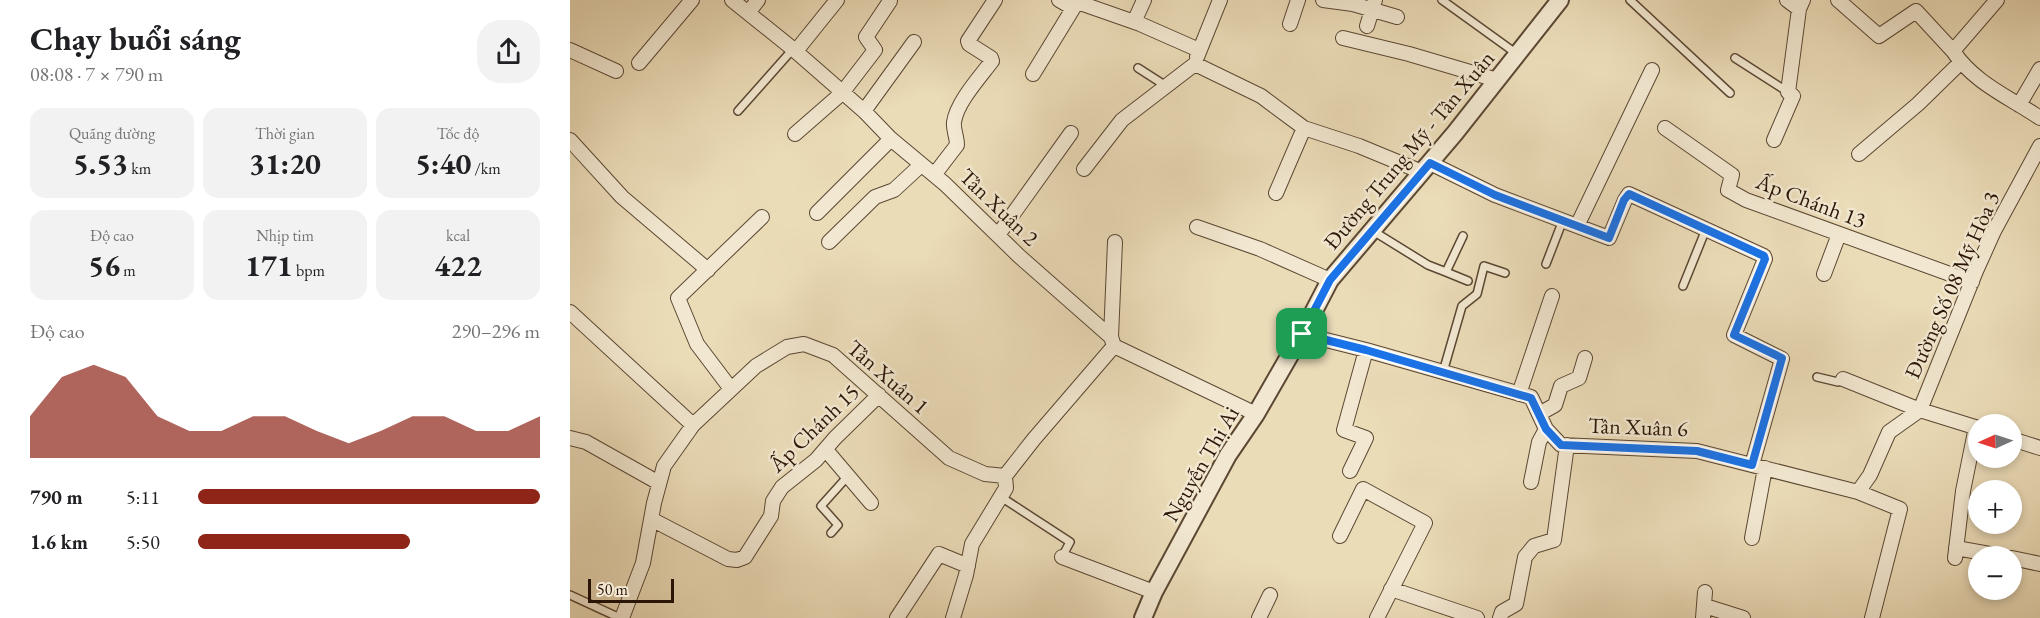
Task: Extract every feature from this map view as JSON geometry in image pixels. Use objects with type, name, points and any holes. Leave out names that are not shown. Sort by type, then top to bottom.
[{"type":"street","points":[[639,63],[692,0]]},
{"type":"street","name":"Tân Xuân 2","points":[[732,0],[795,50],[864,111],[891,139],[934,175],[1112,342],[1256,414]]},
{"type":"street","points":[[748,13],[758,0]]},
{"type":"street","points":[[795,50],[837,0]]},
{"type":"street","points":[[934,175],[957,145],[954,126],[957,114],[971,89],[992,61],[992,58],[969,44],[968,41],[996,0]]},
{"type":"street","points":[[1059,0],[1076,3],[1134,22],[1199,50]]},
{"type":"street","points":[[1134,22],[1144,0]]},
{"type":"street","points":[[1084,169],[1122,120],[1195,64],[1220,0]]},
{"type":"street","points":[[1290,24],[1298,0]]},
{"type":"street","points":[[1323,0],[1374,5],[1397,17]]},
{"type":"street","name":"Đường Trung Mỹ - Tân Xuân","points":[[1302,334],[1330,280],[1426,167],[1560,0]]},
{"type":"street","points":[[1774,140],[1793,96],[1788,92],[1801,5],[1787,0]]},
{"type":"street","points":[[1838,0],[1879,36],[1916,11],[1976,78],[2040,118]]},
{"type":"street","points":[[1859,154],[1918,104],[1957,57],[1962,39],[1997,0]]},
{"type":"street","points":[[795,134],[842,93],[875,50],[866,37],[890,1]]},
{"type":"street","points":[[1033,74],[1076,3]]},
{"type":"street","points":[[1367,26],[1374,5]]},
{"type":"street","points":[[1343,38],[1409,54],[1497,80]]},
{"type":"street","points":[[864,111],[914,42]]},
{"type":"street","points":[[570,50],[616,71]]},
{"type":"street","points":[[1195,64],[1261,96],[1304,128],[1426,167],[1609,238],[1624,200],[1629,194],[1765,258],[1734,335],[1782,358],[1759,467],[1752,538]]},
{"type":"street","points":[[2019,105],[2040,69]]},
{"type":"street","points":[[1577,226],[1652,70]]},
{"type":"street","points":[[1276,194],[1304,128]]},
{"type":"street","name":"Ấp Chánh 13","points":[[1665,128],[1732,175],[1728,190],[1746,200],[1972,282]]},
{"type":"street","points":[[998,235],[1071,133]]},
{"type":"street","points":[[817,213],[891,139]]},
{"type":"street","points":[[570,140],[622,198],[708,270]]},
{"type":"street","name":"Đường Số 08 Mỹ Hòa 3","points":[[1920,410],[1994,231],[2040,147]]},
{"type":"street","points":[[830,242],[875,197],[894,190],[921,165]]},
{"type":"street","points":[[731,389],[697,344],[678,298],[762,218]]},
{"type":"street","points":[[1197,228],[1260,249],[1330,280]]},
{"type":"street","points":[[1824,274],[1839,234]]},
{"type":"street","points":[[953,618],[972,544],[1006,488],[1005,476],[1112,342],[1115,242]]},
{"type":"street","points":[[1519,394],[1552,296]]},
{"type":"street","points":[[570,312],[693,425]]},
{"type":"street","name":"Tân Xuân 6","points":[[1302,334],[1366,350],[1531,398],[1546,429],[1561,445],[1697,451],[1858,492],[1900,509],[1872,618]]},
{"type":"street","name":"Nguyễn Thị Ai","points":[[1143,618],[1154,591],[1228,455],[1256,414],[1302,334]]},
{"type":"street","name":"Tân Xuân 1","points":[[621,618],[643,563],[664,466],[693,425],[756,366],[786,347],[804,344],[833,355],[949,458],[985,474],[1005,476]]},
{"type":"street","points":[[1350,471],[1366,438],[1344,430],[1366,350]]},
{"type":"street","points":[[1539,414],[1555,405],[1561,386],[1579,378],[1585,358]]},
{"type":"street","points":[[1843,379],[1920,410],[1968,424]]},
{"type":"street","name":"Ấp Chánh 15","points":[[651,519],[728,559],[737,560],[746,557],[771,516],[773,501],[782,487],[816,460],[879,395]]},
{"type":"street","points":[[1858,492],[1870,475],[1890,432],[1920,410]]},
{"type":"street","points":[[1531,482],[1539,442],[1546,429]]},
{"type":"street","points":[[570,438],[586,442],[659,483]]},
{"type":"street","points":[[2022,442],[2040,448]]},
{"type":"street","points":[[1500,618],[1502,612],[1516,604],[1525,557],[1534,546],[1554,540],[1567,446]]},
{"type":"street","points":[[826,450],[871,502]]},
{"type":"street","points":[[1968,468],[1955,553],[1968,554]]},
{"type":"street","points":[[1340,536],[1364,489],[1425,523],[1377,618]]},
{"type":"street","points":[[897,618],[939,554],[968,566]]},
{"type":"street","points":[[1062,557],[1154,591]]},
{"type":"street","points":[[2022,560],[2040,564]]},
{"type":"street","points":[[1391,589],[1477,618]]},
{"type":"street","points":[[1259,618],[1270,595]]},
{"type":"street","points":[[1704,605],[1743,618]]},
{"type":"lane","points":[[1442,0],[1517,54]]},
{"type":"lane","points":[[1630,0],[1730,93]]},
{"type":"lane","points":[[738,111],[795,50]]},
{"type":"lane","points":[[1735,58],[1788,92]]},
{"type":"lane","points":[[1138,68],[1166,86]]},
{"type":"lane","points":[[1546,264],[1563,220]]},
{"type":"lane","points":[[1683,286],[1706,229]]},
{"type":"lane","points":[[1372,231],[1428,265],[1467,281]]},
{"type":"lane","points":[[1446,272],[1463,236]]},
{"type":"lane","points":[[1443,372],[1461,306],[1477,294],[1484,266],[1505,273]]},
{"type":"lane","points":[[1817,377],[1834,382],[1843,379]]},
{"type":"lane","points":[[831,533],[837,525],[821,506],[848,476]]},
{"type":"lane","points":[[1000,497],[1070,542],[1062,557]]},
{"type":"lane","points":[[570,595],[621,618]]},
{"type":"route","points":[[1430,163],[1495,195],[1609,238],[1624,200],[1629,194],[1764,256],[1765,259],[1734,335],[1782,358],[1752,465],[1697,451],[1561,445],[1546,429],[1531,398],[1366,350],[1302,334],[1330,280],[1430,163]]}]
